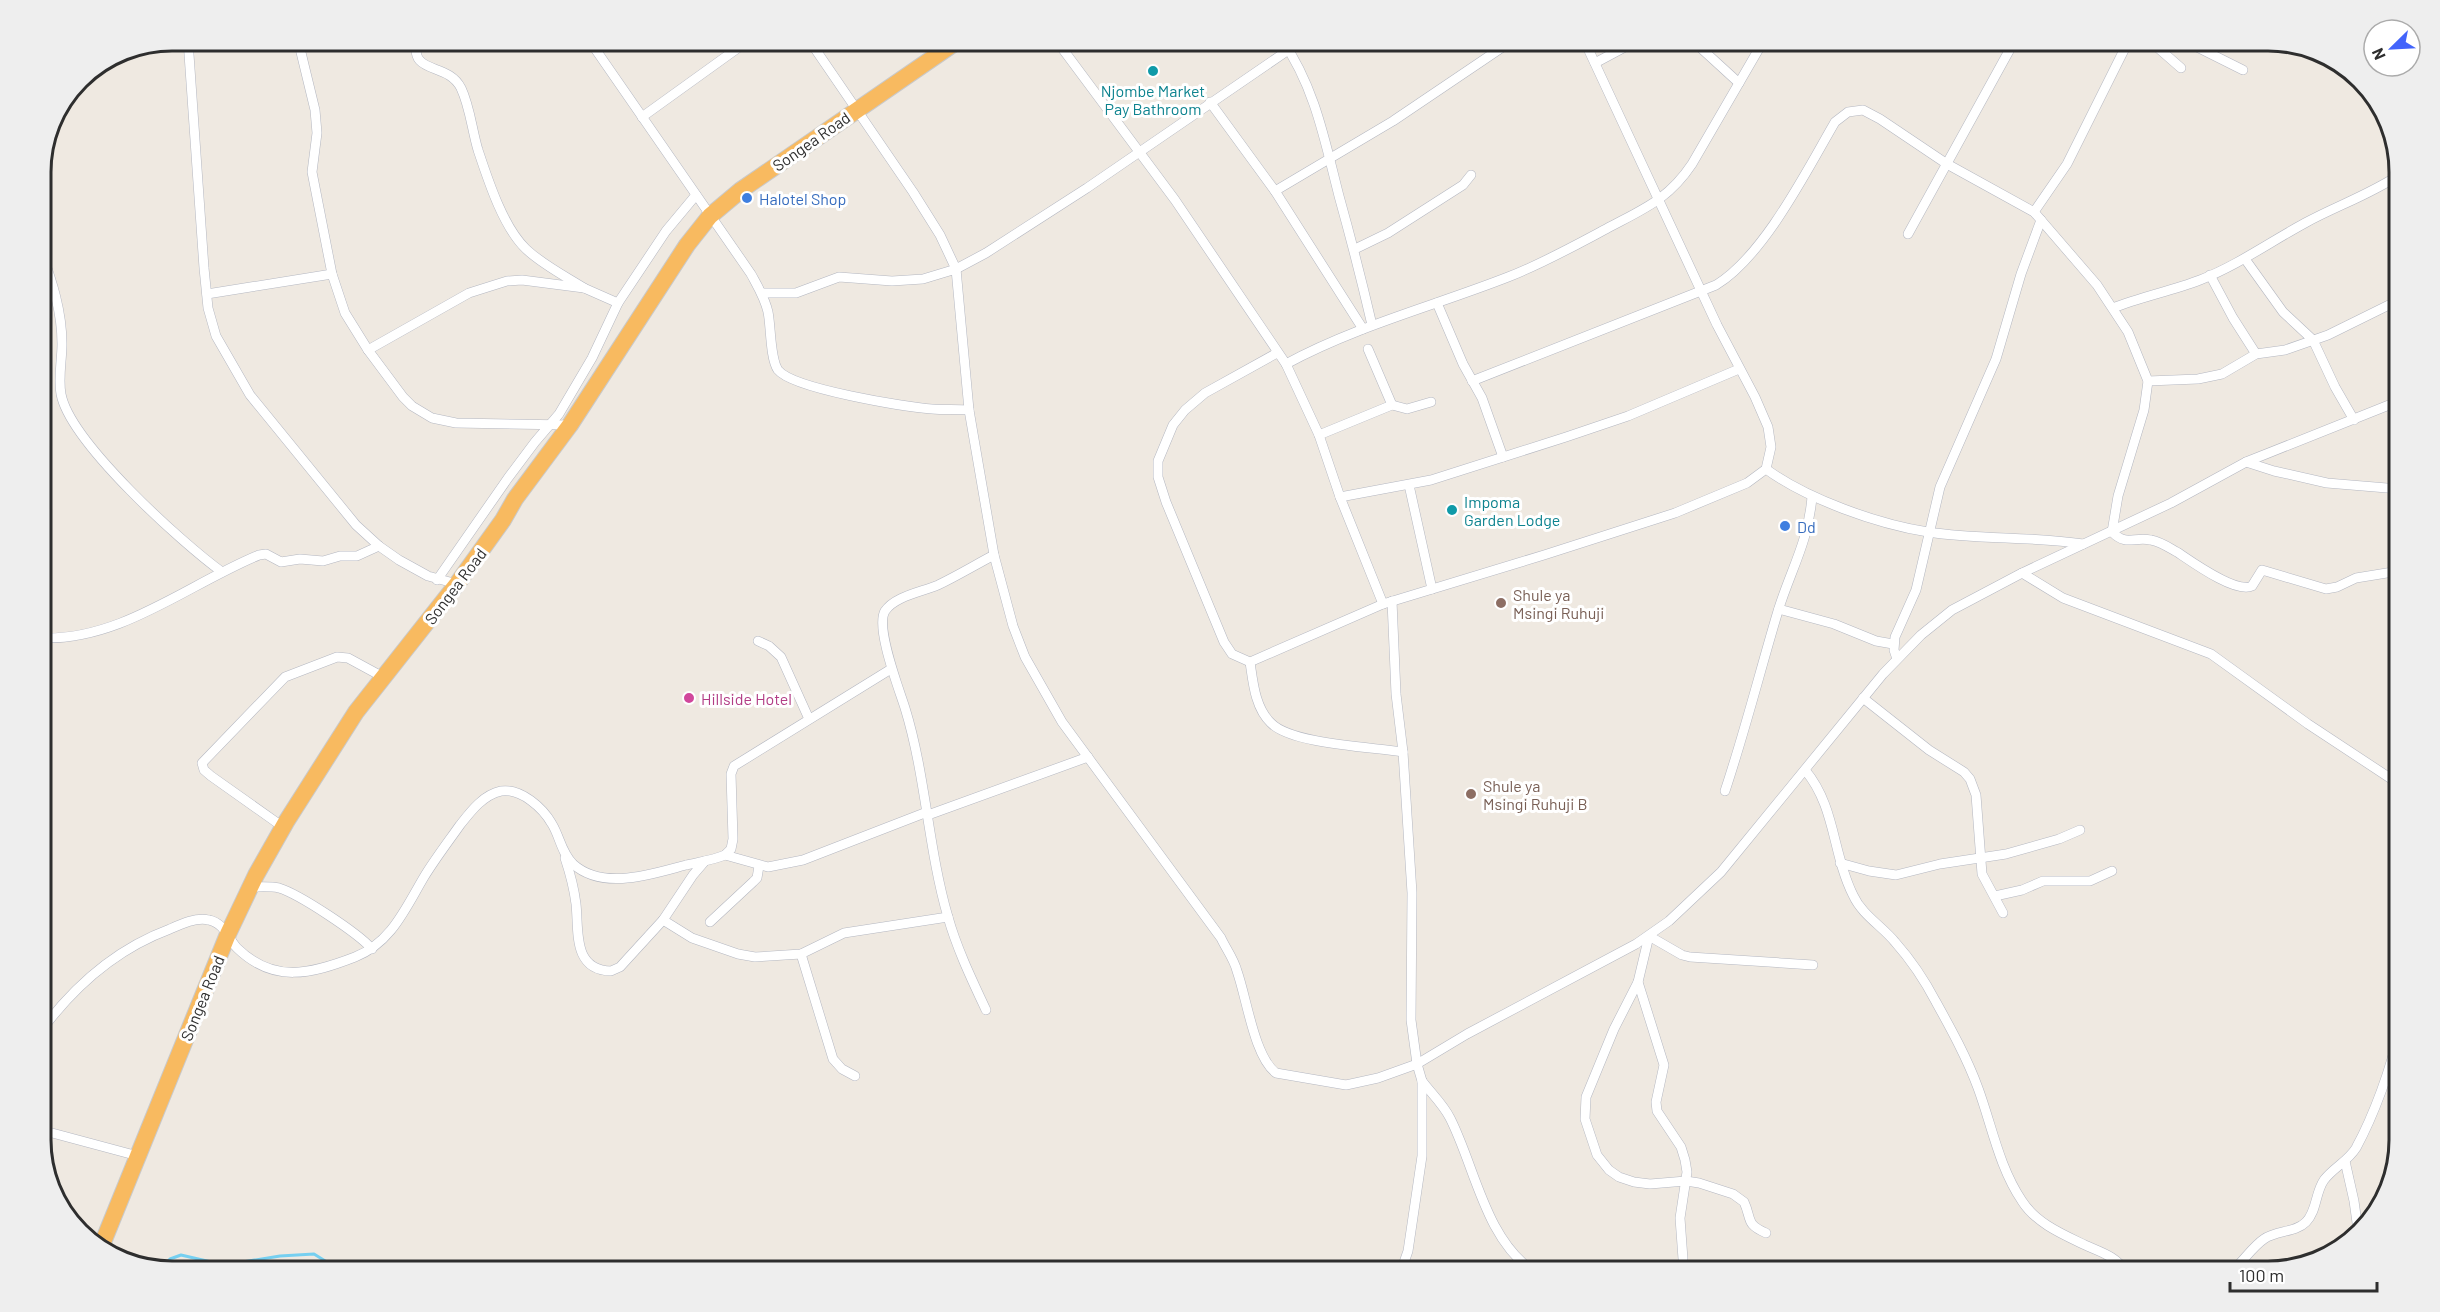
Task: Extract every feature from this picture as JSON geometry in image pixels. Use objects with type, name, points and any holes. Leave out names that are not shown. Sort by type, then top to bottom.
[{"type":"highway","name":"Songea Road","points":[[104,1240],[228,934],[283,827],[342,731],[457,584],[503,520],[515,499],[570,425],[687,245],[710,216],[741,190],[943,51]]},
{"type":"street","points":[[189,51],[207,294],[216,336],[250,395],[356,525],[399,560],[437,579],[457,584]]},
{"type":"street","points":[[301,51],[315,111],[317,133],[312,172],[332,274],[345,313],[368,350],[403,397],[412,406],[432,418],[456,423],[570,425]]},
{"type":"street","points":[[414,51],[417,60],[424,66],[437,68],[451,76],[462,91],[478,152],[500,208],[514,235],[527,250],[584,288],[618,303]]},
{"type":"street","points":[[597,51],[762,293],[778,370],[788,378],[888,403],[933,409],[969,410]]},
{"type":"street","points":[[642,117],[734,51]]},
{"type":"street","points":[[816,51],[930,218],[956,269],[969,410],[994,555],[1013,626],[1025,657],[1062,722],[1221,938],[1236,967],[1260,1052],[1267,1066],[1276,1073],[1346,1085],[1378,1078],[1417,1064],[1467,1034],[1614,957],[1669,921],[1720,872],[1897,659],[1929,628],[1952,610],[2022,573],[2112,532],[2246,462],[2389,405]]},
{"type":"street","points":[[1064,51],[1140,152],[1286,364],[1319,435],[1340,497],[1387,602],[1403,752],[1412,893],[1411,1020],[1417,1064],[1422,1081],[1422,1156],[1405,1261]]},
{"type":"street","points":[[762,293],[796,293],[839,277],[892,281],[923,279],[956,269],[1020,231],[1140,152],[1285,51]]},
{"type":"street","points":[[1289,51],[1313,100],[1355,249],[1372,325]]},
{"type":"street","points":[[1275,191],[1393,121],[1497,51]]},
{"type":"street","points":[[1277,353],[1205,393],[1185,410],[1173,425],[1158,461],[1158,477],[1166,502],[1224,642],[1238,658],[1250,662],[1387,602],[1675,513],[1747,483],[1766,469],[1771,447],[1768,427],[1589,51]]},
{"type":"street","points":[[1595,63],[1617,51]]},
{"type":"street","points":[[1704,51],[1739,82]]},
{"type":"street","points":[[1286,364],[1323,345],[1372,325],[1538,265],[1659,200],[1680,183],[1757,51]]},
{"type":"street","points":[[1908,234],[2010,51]]},
{"type":"street","points":[[2034,212],[2067,164],[2124,51]]},
{"type":"street","points":[[2162,51],[2181,68]]},
{"type":"street","points":[[2205,51],[2243,70]]},
{"type":"street","points":[[1210,102],[1275,191],[1363,329]]},
{"type":"street","points":[[1472,381],[1730,277],[1774,223],[1835,122],[1848,112],[1863,110],[1947,164],[2034,212],[2097,285],[2128,332],[2148,381],[2144,410],[2118,496],[2112,532]]},
{"type":"street","points":[[1355,249],[1410,219],[1463,185],[1471,176]]},
{"type":"street","points":[[2113,308],[2210,275],[2245,258],[2304,223],[2369,193],[2389,181]]},
{"type":"street","points":[[437,579],[508,478],[551,425],[581,377],[618,303],[666,231],[696,195]]},
{"type":"street","points":[[1897,659],[1893,644],[1916,590],[1935,502],[1946,469],[1996,359],[2021,274],[2041,220]]},
{"type":"street","points":[[2245,258],[2283,312],[2313,340],[2335,387],[2354,420]]},
{"type":"street","points":[[207,294],[332,274]]},
{"type":"street","points":[[2210,275],[2232,318],[2256,354]]},
{"type":"street","points":[[51,280],[62,324],[61,395],[77,427],[146,506],[222,572]]},
{"type":"street","points":[[368,350],[450,303],[486,286],[522,280],[584,288]]},
{"type":"street","points":[[1437,303],[1482,398],[1503,457]]},
{"type":"street","points":[[2148,381],[2214,376],[2230,370],[2256,354],[2285,350],[2313,340],[2353,324],[2389,305]]},
{"type":"street","points":[[1368,349],[1392,405]]},
{"type":"street","points":[[1340,497],[1409,485],[1503,457],[1628,416],[1739,369]]},
{"type":"street","points":[[1319,435],[1392,405],[1407,409],[1431,402]]},
{"type":"street","points":[[2246,462],[2327,483],[2389,488]]},
{"type":"street","points":[[1766,469],[1812,497],[1903,527],[1929,532],[2050,539],[2083,544]]},
{"type":"street","points":[[1409,485],[1432,589]]},
{"type":"street","points":[[1725,791],[1743,737],[1779,609],[1806,537],[1812,497]]},
{"type":"street","points":[[2112,532],[2126,541],[2144,539],[2162,544],[2217,577],[2244,589],[2252,586],[2262,570],[2326,589],[2337,587],[2356,578],[2389,573]]},
{"type":"street","points":[[51,638],[87,633],[114,626],[222,572],[264,554],[281,562],[300,559],[323,561],[340,556],[357,556],[379,546]]},
{"type":"street","points":[[986,1010],[967,969],[948,917],[916,747],[891,669],[882,622],[884,612],[904,598],[939,585],[994,555]]},
{"type":"street","points":[[2022,573],[2063,598],[2211,654],[2308,724],[2389,777]]},
{"type":"street","points":[[1779,609],[1834,624],[1876,641],[1893,644]]},
{"type":"street","points":[[758,641],[769,646],[781,657],[809,719]]},
{"type":"street","points":[[283,827],[211,776],[201,766],[205,758],[285,677],[338,657],[348,658],[383,677]]},
{"type":"street","points":[[1250,662],[1255,694],[1260,707],[1269,722],[1281,731],[1346,745],[1403,752]]},
{"type":"street","points":[[563,852],[574,865],[592,875],[613,878],[643,876],[725,855],[731,849],[733,839],[731,774],[734,766],[891,669]]},
{"type":"street","points":[[1863,698],[1929,750],[1964,772],[1970,779],[1976,795],[1983,874],[2003,913]]},
{"type":"street","points":[[725,855],[768,867],[803,860],[1088,757]]},
{"type":"street","points":[[1805,770],[1823,796],[1829,812],[1840,863],[1854,898],[1864,913],[1895,942],[1936,1000],[1971,1071],[2004,1168],[2023,1202],[2031,1213],[2049,1226],[2117,1261]]},
{"type":"street","points":[[51,1018],[61,1004],[100,967],[123,951],[151,936],[180,925],[203,920],[210,920],[221,926],[237,947],[261,966],[283,973],[297,974],[354,957],[372,949],[384,940],[398,922],[432,865],[466,818],[485,798],[498,792],[511,792],[536,804],[552,824],[572,879],[576,905],[577,939],[582,953],[594,966],[611,971],[620,967],[663,920],[693,875],[706,860]]},
{"type":"street","points":[[1840,863],[1896,875],[1940,864],[1982,859],[2033,847],[2080,830]]},
{"type":"street","points":[[710,922],[757,878],[759,866]]},
{"type":"street","points":[[1995,896],[2022,890],[2043,881],[2090,881],[2112,871]]},
{"type":"street","points":[[251,887],[275,887],[291,893],[356,934],[372,949]]},
{"type":"street","points":[[663,920],[692,938],[738,954],[755,957],[801,954],[844,933],[948,917]]},
{"type":"street","points":[[1649,936],[1682,955],[1690,957],[1813,965]]},
{"type":"street","points":[[1649,936],[1638,982],[1614,1029],[1586,1097],[1585,1119],[1597,1155],[1609,1170],[1619,1177],[1634,1182],[1650,1184],[1686,1181],[1713,1186],[1740,1198],[1746,1207],[1751,1225],[1766,1233]]},
{"type":"street","points":[[801,954],[833,1059],[842,1069],[855,1076]]},
{"type":"street","points":[[1638,982],[1664,1065],[1656,1102],[1657,1111],[1681,1147],[1687,1172],[1680,1218],[1683,1259]]},
{"type":"street","points":[[2242,1261],[2263,1239],[2274,1233],[2294,1230],[2306,1222],[2312,1214],[2325,1179],[2356,1148],[2382,1088],[2389,1065]]},
{"type":"street","points":[[1422,1081],[1450,1118],[1488,1209],[1508,1248],[1519,1261]]},
{"type":"street","points":[[51,1133],[138,1156]]},
{"type":"street","points":[[2345,1161],[2357,1222]]},
{"type":"waterway","points":[[249,1261],[314,1254],[325,1261]]},
{"type":"waterway","points":[[168,1261],[181,1255],[207,1261]]},
{"type":"place","name":"Njombe Market Pay Bathroom","points":[[1153,71]]},
{"type":"place","name":"Halotel Shop","points":[[747,198]]},
{"type":"place","name":"Impoma Garden Lodge","points":[[1452,510]]},
{"type":"place","name":"Dd","points":[[1785,526]]},
{"type":"place","name":"Shule ya Msingi Ruhuji","points":[[1501,603]]},
{"type":"place","name":"Hillside Hotel","points":[[689,698]]},
{"type":"place","name":"Shule ya Msingi Ruhuji B","points":[[1471,794]]}]
